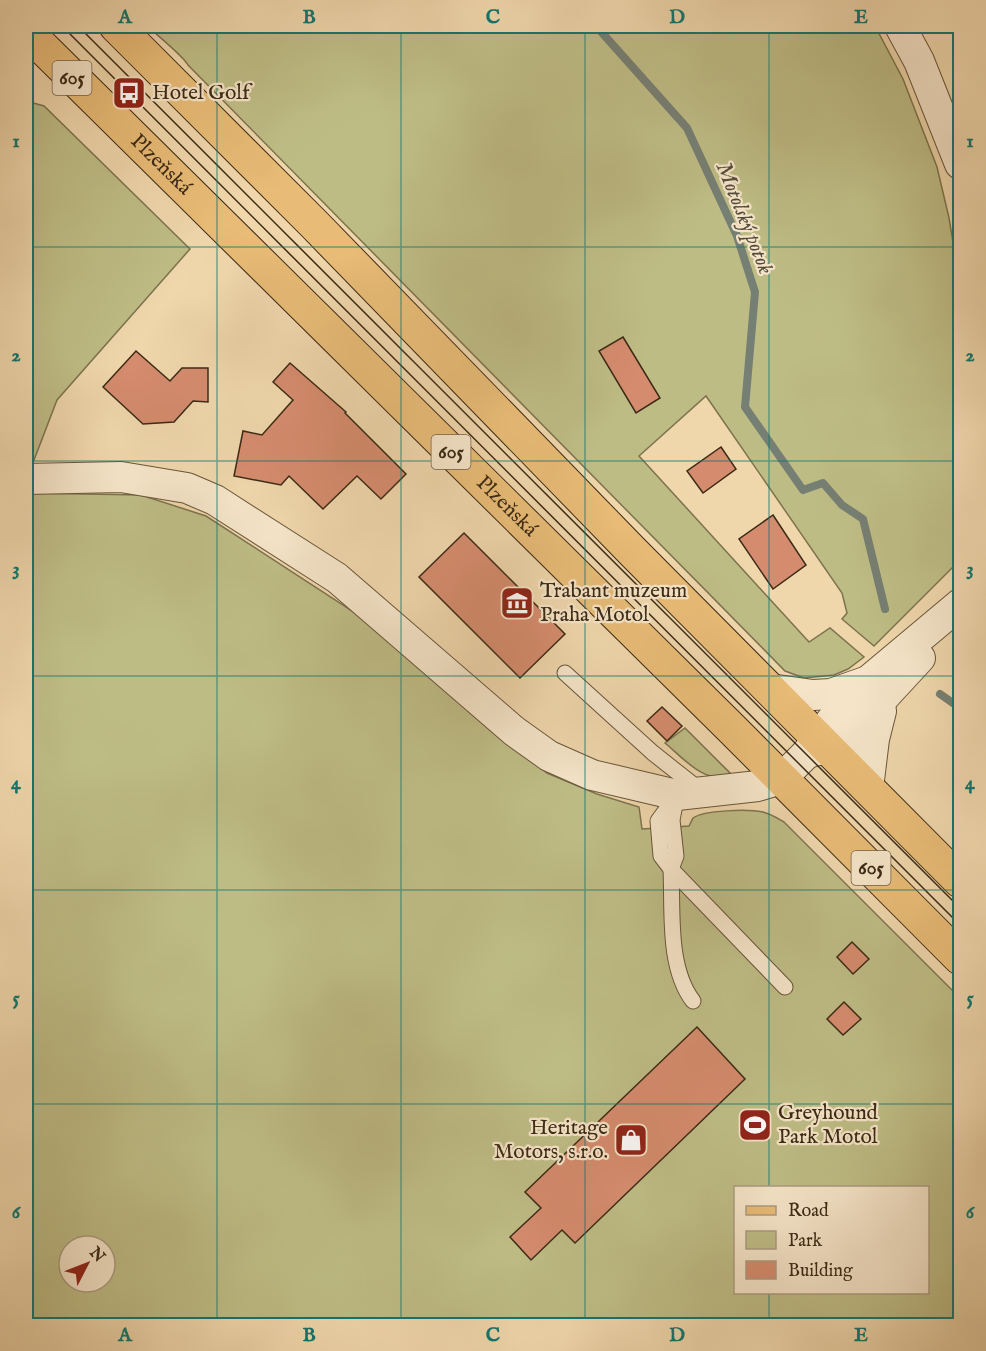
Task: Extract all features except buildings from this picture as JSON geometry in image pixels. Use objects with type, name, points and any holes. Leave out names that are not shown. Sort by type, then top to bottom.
[{"type":"main road","name":"605","points":[[116,26],[314,224],[633,552],[770,689],[817,747],[868,788],[960,881]]},
{"type":"main road","name":"Plzeňská","points":[[26,32],[960,958]]},
{"type":"street","points":[[900,26],[919,62],[960,164]]},
{"type":"street","points":[[26,479],[121,477],[188,488],[215,500],[337,578],[514,731],[549,756],[592,775],[626,784],[690,794],[758,786],[781,779],[817,747],[853,741],[876,689],[960,604]]},
{"type":"street","points":[[770,689],[813,695],[876,689],[960,614]]},
{"type":"street","points":[[868,788],[874,739],[876,689]]},
{"type":"lane","points":[[565,673],[689,783],[690,794],[672,820],[676,856],[670,869],[675,956],[682,983],[693,1001]]},
{"type":"lane","points":[[670,869],[785,987]]},
{"type":"green space","points":[[147,26],[875,26],[903,79],[937,167],[949,218],[960,285],[960,560],[874,646],[842,619],[847,613],[842,593],[706,396],[639,456],[809,642],[830,628],[864,657],[848,669],[834,675],[804,678],[785,671],[181,56]]},
{"type":"green space","points":[[26,101],[44,106],[190,249],[57,400],[26,481]]},
{"type":"green space","points":[[26,493],[141,495],[206,516],[360,616],[547,773],[597,794],[639,807],[642,829],[689,826],[693,818],[699,815],[737,810],[766,813],[784,822],[960,998],[960,1325],[26,1326]]},
{"type":"green space","points":[[685,728],[730,773],[722,777],[704,774],[687,763],[665,743]]},
{"type":"waterway","name":"Motolský potok","points":[[596,26],[687,128],[737,236],[755,292],[745,407],[803,490],[823,483],[842,505],[863,519],[885,609]]},
{"type":"waterway","name":"Motolský potok","points":[[940,694],[960,708]]},
{"type":"tram line","points":[[62,26],[960,925]]},
{"type":"tram line","points":[[78,26],[960,908]]},
{"type":"place","name":"Hotel Golf","points":[[129,93]]},
{"type":"place","name":"Trabant muzeum Praha Motol","points":[[517,603]]},
{"type":"place","name":"Greyhound Park Motol","points":[[755,1125]]},
{"type":"place","name":"Heritage Motors, s.r.o.","points":[[631,1140]]}]
